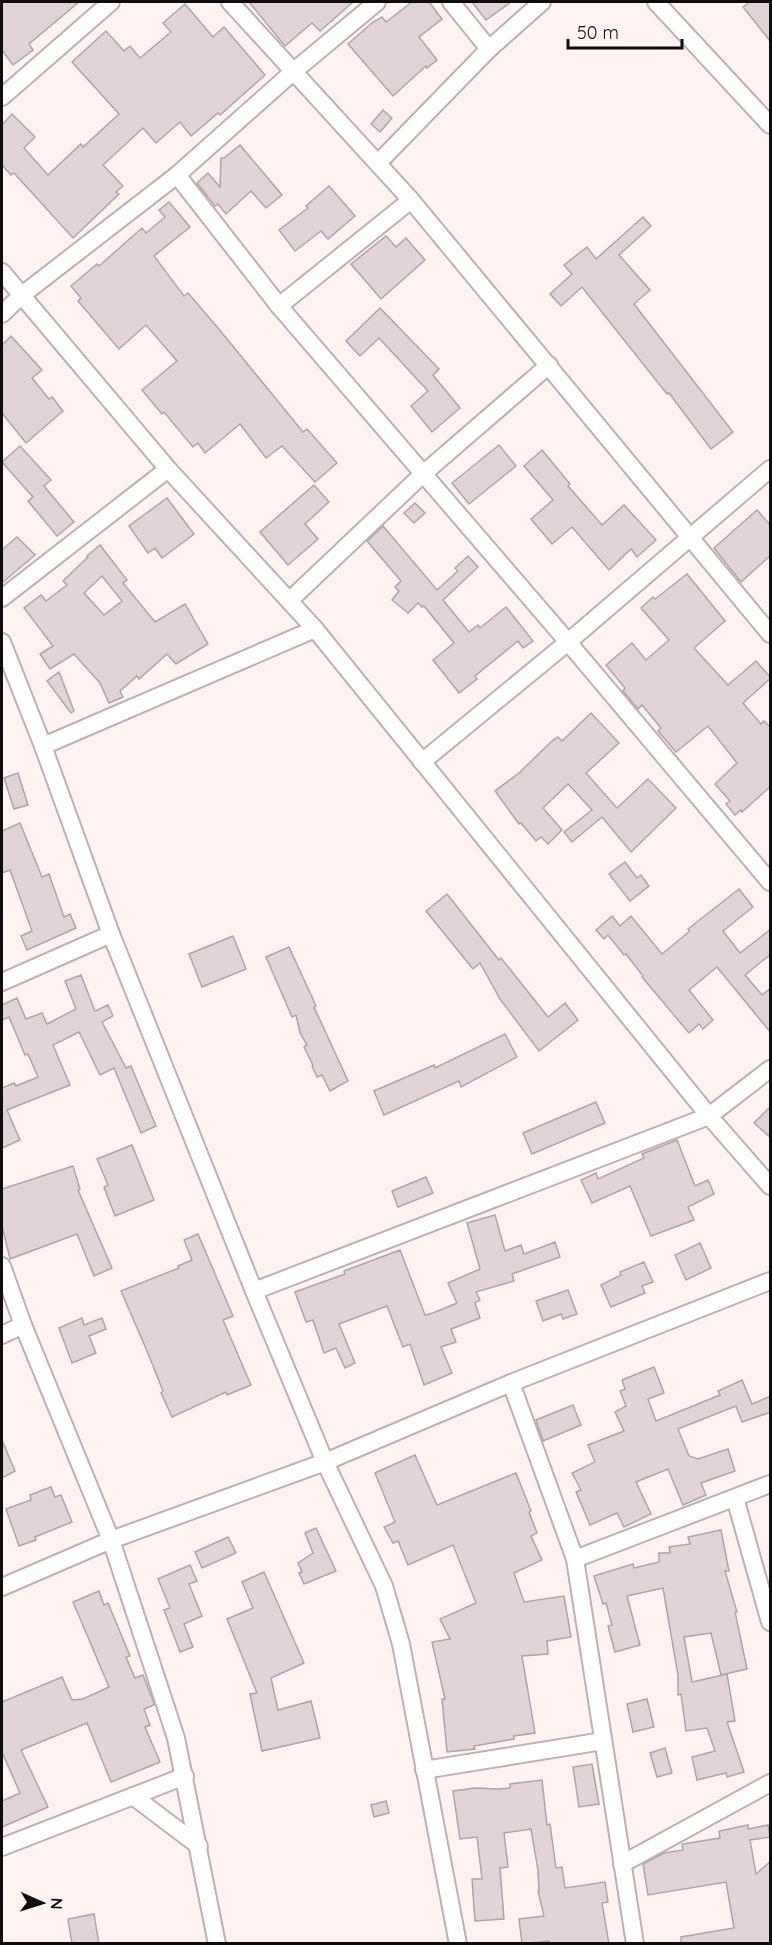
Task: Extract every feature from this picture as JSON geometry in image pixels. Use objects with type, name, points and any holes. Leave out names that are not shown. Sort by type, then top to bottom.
[{"type":"street","points":[[2,97],[111,2]]},
{"type":"street","points":[[230,2],[411,200],[771,634]]},
{"type":"street","points":[[2,314],[22,295],[177,175],[294,71],[377,2]]},
{"type":"street","points":[[451,2],[489,49]]},
{"type":"street","points":[[378,163],[489,49],[542,2]]},
{"type":"street","points":[[656,2],[771,125]]},
{"type":"street","points":[[177,175],[279,306],[771,882]]},
{"type":"street","points":[[279,306],[411,200]]},
{"type":"street","points":[[2,272],[168,469],[315,629],[709,1116],[771,1186]]},
{"type":"street","points":[[290,600],[423,474],[549,365]]},
{"type":"street","points":[[2,598],[168,469]]},
{"type":"street","points":[[422,762],[568,642],[771,469]]},
{"type":"street","points":[[43,746],[315,629]]},
{"type":"street","points":[[2,642],[43,746],[111,934],[254,1291],[325,1462],[384,1586],[401,1644],[458,1944]]},
{"type":"street","points":[[2,982],[111,934]]},
{"type":"street","points":[[254,1291],[709,1116],[771,1068]]},
{"type":"street","points":[[2,1266],[23,1325],[111,1540],[176,1738],[217,1944]]},
{"type":"street","points":[[2,1587],[111,1540],[325,1462],[511,1383],[771,1281]]},
{"type":"street","points":[[2,1335],[23,1325]]},
{"type":"street","points":[[511,1383],[575,1559],[635,1944]]},
{"type":"street","points":[[575,1559],[771,1484]]},
{"type":"street","points":[[735,1498],[771,1622]]},
{"type":"street","points":[[424,1770],[603,1741]]},
{"type":"street","points":[[2,1846],[185,1776]]},
{"type":"street","points":[[622,1864],[771,1783]]},
{"type":"street","points":[[133,1796],[199,1846]]},
{"type":"building","points":[[2,2],[79,2],[29,44],[33,50],[13,65],[2,50]]},
{"type":"building","points":[[249,2],[353,2],[320,31],[312,23],[285,46]]},
{"type":"building","points":[[412,2],[429,2],[442,19],[419,37],[437,60],[427,68],[426,66],[393,96],[348,44],[373,22],[382,17],[386,22]]},
{"type":"building","points":[[472,2],[511,2],[486,20]]},
{"type":"building","points":[[750,2],[771,2],[771,42],[743,7]]},
{"type":"building","points":[[185,4],[213,37],[224,27],[265,75],[220,115],[218,113],[191,136],[180,122],[156,143],[143,128],[103,165],[123,186],[116,192],[119,194],[73,238],[14,173],[11,175],[2,165],[2,125],[12,114],[35,137],[24,148],[48,175],[81,144],[83,147],[119,114],[72,62],[106,31],[124,51],[130,46],[140,58],[171,32],[163,23]]},
{"type":"building","points":[[383,110],[392,118],[380,132],[371,124]]},
{"type":"building","points":[[240,145],[282,195],[266,208],[251,191],[226,214],[218,204],[215,206],[197,183],[208,173],[220,187],[221,158]]},
{"type":"building","points":[[329,186],[355,216],[328,239],[321,231],[295,251],[279,230],[308,208],[306,206]]},
{"type":"building","points":[[169,202],[190,227],[154,256],[184,296],[188,293],[303,432],[307,429],[337,463],[315,482],[282,446],[266,458],[240,424],[205,453],[198,443],[193,447],[142,390],[177,361],[146,325],[119,349],[78,301],[81,298],[71,286],[97,264],[99,266],[142,228],[146,233],[165,217],[159,210]]},
{"type":"building","points":[[643,217],[651,226],[619,255],[650,290],[634,304],[733,432],[711,449],[669,393],[667,394],[582,287],[561,306],[550,294],[572,274],[564,265],[587,247],[596,259]]},
{"type":"building","points":[[386,236],[396,247],[406,238],[425,260],[381,299],[351,264]]},
{"type":"building","points":[[380,308],[439,369],[433,375],[460,408],[432,432],[411,406],[428,391],[379,338],[360,356],[346,341]]},
{"type":"building","points":[[11,336],[42,370],[32,378],[49,399],[52,397],[63,411],[26,443],[2,413],[2,345]]},
{"type":"building","points":[[499,445],[516,466],[469,504],[452,483]]},
{"type":"building","points":[[20,446],[51,480],[44,486],[74,522],[57,536],[28,501],[33,497],[2,462]]},
{"type":"building","points":[[542,450],[570,484],[568,486],[602,525],[624,505],[656,540],[637,557],[631,549],[609,570],[572,527],[552,544],[531,519],[553,500],[524,466]]},
{"type":"building","points":[[314,485],[329,502],[305,524],[318,539],[288,565],[260,532]]},
{"type":"building","points":[[167,498],[194,534],[162,558],[155,548],[148,553],[129,526]]},
{"type":"building","points":[[415,503],[425,513],[414,523],[404,513]]},
{"type":"building","points":[[757,510],[771,526],[771,555],[741,582],[714,548]]},
{"type":"building","points":[[383,526],[437,590],[458,571],[455,568],[468,556],[478,567],[443,600],[469,632],[478,625],[480,628],[506,607],[533,641],[523,648],[518,641],[475,676],[477,679],[459,693],[433,660],[454,643],[424,606],[418,603],[408,613],[392,600],[399,591],[395,587],[401,581],[367,541]]},
{"type":"building","points":[[17,537],[35,555],[2,583],[2,550]]},
{"type":"building","points":[[100,545],[127,580],[123,583],[155,622],[185,604],[208,644],[176,664],[167,654],[139,679],[137,676],[120,691],[123,697],[109,703],[100,683],[74,654],[50,669],[40,654],[53,646],[24,608],[41,595],[46,601],[67,585],[63,581]],"holes":[[[102,576],[122,601],[104,615],[84,593]]]},
{"type":"building","points":[[687,574],[725,621],[694,648],[728,685],[756,661],[771,678],[743,703],[761,724],[764,721],[771,728],[771,786],[742,812],[741,810],[735,815],[726,804],[730,801],[715,784],[737,763],[708,726],[676,752],[658,731],[661,728],[642,705],[638,709],[623,691],[625,688],[606,665],[632,643],[646,660],[669,640],[641,608]]},
{"type":"building","points":[[59,672],[74,711],[71,713],[47,681]]},
{"type":"building","points":[[591,713],[619,743],[586,773],[617,808],[648,779],[676,808],[631,852],[602,817],[572,842],[564,832],[592,810],[568,784],[543,808],[562,830],[548,844],[541,837],[536,841],[521,823],[519,824],[495,791],[519,773],[553,740],[558,737],[562,741]]},
{"type":"building","points":[[18,773],[28,805],[14,809],[4,778]]},
{"type":"building","points":[[20,823],[42,877],[49,874],[64,917],[70,914],[76,928],[27,950],[21,936],[32,931],[10,870],[2,873],[2,831]]},
{"type":"building","points":[[625,862],[637,878],[641,875],[649,886],[630,901],[609,874]]},
{"type":"building","points":[[739,889],[753,907],[723,931],[740,953],[771,929],[771,954],[745,975],[762,995],[771,988],[771,1033],[717,967],[689,990],[713,1020],[703,1029],[699,1024],[689,1033],[642,977],[626,954],[624,955],[608,935],[604,939],[596,930],[612,916],[620,926],[631,916],[662,954],[690,931],[688,929]]},
{"type":"building","points":[[447,894],[548,1017],[565,1003],[578,1020],[539,1051],[500,999],[480,963],[473,969],[426,911]]},
{"type":"building","points":[[233,936],[246,969],[202,987],[189,954]]},
{"type":"building","points":[[289,947],[348,1081],[330,1091],[322,1075],[317,1077],[304,1047],[307,1045],[300,1033],[296,1015],[292,1017],[266,957]]},
{"type":"building","points":[[81,975],[95,1011],[108,1005],[113,1016],[102,1022],[126,1068],[131,1066],[156,1126],[141,1133],[114,1068],[100,1075],[79,1032],[53,1045],[70,1085],[7,1110],[20,1140],[2,1148],[2,1088],[14,1083],[16,1086],[38,1077],[28,1054],[25,1055],[9,1017],[2,1020],[2,1005],[17,998],[26,1019],[42,1013],[47,1024],[76,1009],[65,981]]},
{"type":"building","points":[[505,1034],[517,1057],[461,1087],[459,1081],[384,1115],[374,1091],[434,1065],[435,1068]]},
{"type":"building","points":[[596,1102],[605,1123],[532,1154],[523,1133]]},
{"type":"building","points":[[771,1106],[771,1138],[754,1123]]},
{"type":"building","points":[[677,1140],[695,1186],[708,1180],[714,1194],[688,1207],[694,1220],[651,1236],[630,1186],[592,1203],[581,1180],[596,1173],[598,1179],[644,1158],[642,1154]]},
{"type":"building","points":[[132,1145],[154,1200],[115,1216],[104,1187],[108,1185],[97,1159]]},
{"type":"building","points":[[73,1166],[80,1189],[78,1190],[112,1268],[94,1276],[77,1234],[10,1259],[2,1226],[2,1189]]},
{"type":"building","points":[[426,1177],[433,1193],[398,1207],[392,1191]]},
{"type":"building","points":[[495,1215],[505,1251],[521,1245],[524,1254],[555,1242],[560,1257],[512,1274],[514,1281],[476,1292],[480,1300],[475,1303],[480,1318],[451,1329],[456,1342],[441,1347],[452,1373],[424,1385],[410,1344],[403,1347],[387,1306],[339,1324],[355,1363],[345,1368],[336,1348],[324,1353],[313,1320],[306,1322],[295,1292],[345,1274],[344,1271],[400,1250],[425,1315],[433,1313],[457,1303],[448,1283],[480,1269],[467,1223]]},
{"type":"building","points":[[198,1234],[233,1316],[223,1320],[251,1385],[227,1395],[226,1392],[172,1417],[121,1291],[179,1268],[178,1266],[192,1260],[184,1240]]},
{"type":"building","points":[[700,1243],[711,1268],[686,1280],[675,1255]]},
{"type":"building","points":[[644,1262],[653,1282],[642,1286],[645,1293],[611,1307],[601,1285],[621,1275],[620,1272]]},
{"type":"building","points":[[568,1290],[577,1314],[563,1319],[561,1314],[543,1321],[536,1301]]},
{"type":"building","points":[[82,1318],[84,1325],[102,1318],[106,1329],[89,1336],[96,1353],[72,1363],[59,1328]]},
{"type":"building","points":[[654,1367],[664,1393],[648,1399],[656,1421],[720,1395],[718,1391],[742,1380],[752,1404],[771,1396],[771,1412],[742,1422],[736,1406],[678,1429],[689,1456],[698,1459],[728,1449],[735,1471],[701,1483],[706,1495],[683,1505],[668,1469],[636,1482],[651,1514],[624,1527],[617,1513],[590,1525],[576,1492],[581,1490],[572,1473],[595,1462],[588,1445],[624,1431],[615,1412],[626,1406],[620,1391],[625,1389],[622,1380]]},
{"type":"building","points":[[573,1405],[581,1425],[543,1441],[536,1420]]},
{"type":"building","points":[[2,1440],[15,1471],[2,1478]]},
{"type":"building","points":[[415,1455],[437,1505],[516,1473],[537,1533],[531,1536],[542,1560],[514,1573],[524,1602],[564,1596],[571,1637],[547,1641],[548,1654],[522,1656],[535,1733],[474,1746],[475,1749],[447,1752],[442,1699],[445,1699],[432,1642],[450,1639],[440,1619],[476,1603],[453,1545],[408,1565],[398,1541],[393,1543],[384,1527],[395,1522],[375,1473]]},
{"type":"building","points":[[51,1487],[55,1497],[61,1495],[72,1522],[19,1546],[6,1509],[31,1500],[30,1495]]},
{"type":"building","points":[[316,1528],[336,1571],[304,1584],[298,1563],[313,1553],[305,1533]]},
{"type":"building","points":[[721,1530],[729,1571],[725,1571],[737,1612],[735,1612],[747,1669],[721,1675],[711,1633],[684,1637],[692,1682],[727,1674],[735,1721],[727,1722],[744,1772],[727,1777],[726,1773],[697,1780],[692,1757],[715,1751],[707,1728],[686,1731],[681,1694],[678,1695],[678,1675],[663,1588],[627,1596],[640,1645],[615,1652],[608,1626],[612,1625],[606,1603],[603,1604],[594,1576],[633,1564],[634,1568],[659,1562],[659,1553],[670,1553],[669,1547],[690,1544],[688,1537]]},
{"type":"building","points":[[228,1537],[236,1553],[202,1568],[195,1552]]},
{"type":"building","points":[[190,1565],[197,1581],[189,1584],[202,1616],[184,1624],[193,1647],[180,1652],[164,1610],[170,1608],[158,1579]]},
{"type":"building","points":[[264,1572],[304,1663],[271,1678],[278,1710],[311,1701],[320,1738],[262,1751],[250,1694],[257,1693],[227,1619],[253,1608],[242,1582]]},
{"type":"building","points":[[99,1591],[104,1605],[108,1603],[130,1656],[126,1657],[135,1678],[143,1675],[154,1703],[144,1709],[150,1725],[145,1727],[160,1762],[111,1782],[87,1723],[21,1750],[48,1807],[2,1827],[2,1801],[20,1793],[2,1752],[2,1702],[62,1677],[72,1700],[83,1699],[109,1687],[73,1602]]},
{"type":"building","points":[[647,1699],[654,1727],[633,1732],[627,1704]]},
{"type":"building","points":[[665,1748],[672,1773],[657,1777],[650,1753]]},
{"type":"building","points":[[592,1764],[599,1804],[579,1807],[573,1767]]},
{"type":"building","points":[[542,1780],[547,1825],[550,1824],[556,1868],[562,1867],[565,1888],[605,1882],[608,1902],[602,1903],[609,1944],[550,1944],[549,1941],[522,1944],[519,1919],[544,1916],[538,1891],[538,1870],[531,1829],[504,1833],[508,1867],[500,1868],[504,1919],[475,1921],[472,1879],[482,1879],[477,1837],[460,1839],[453,1791],[475,1788],[510,1788],[510,1784]]},
{"type":"building","points":[[386,1801],[389,1813],[374,1817],[371,1805]]},
{"type":"building","points":[[748,1825],[748,1829],[768,1825],[770,1837],[750,1840],[756,1874],[771,1861],[771,1944],[681,1944],[681,1937],[734,1928],[726,1882],[648,1895],[643,1864],[664,1853],[683,1850],[682,1844],[720,1838],[719,1831]]},
{"type":"building","points":[[94,1914],[99,1944],[72,1944],[68,1919]]}]
